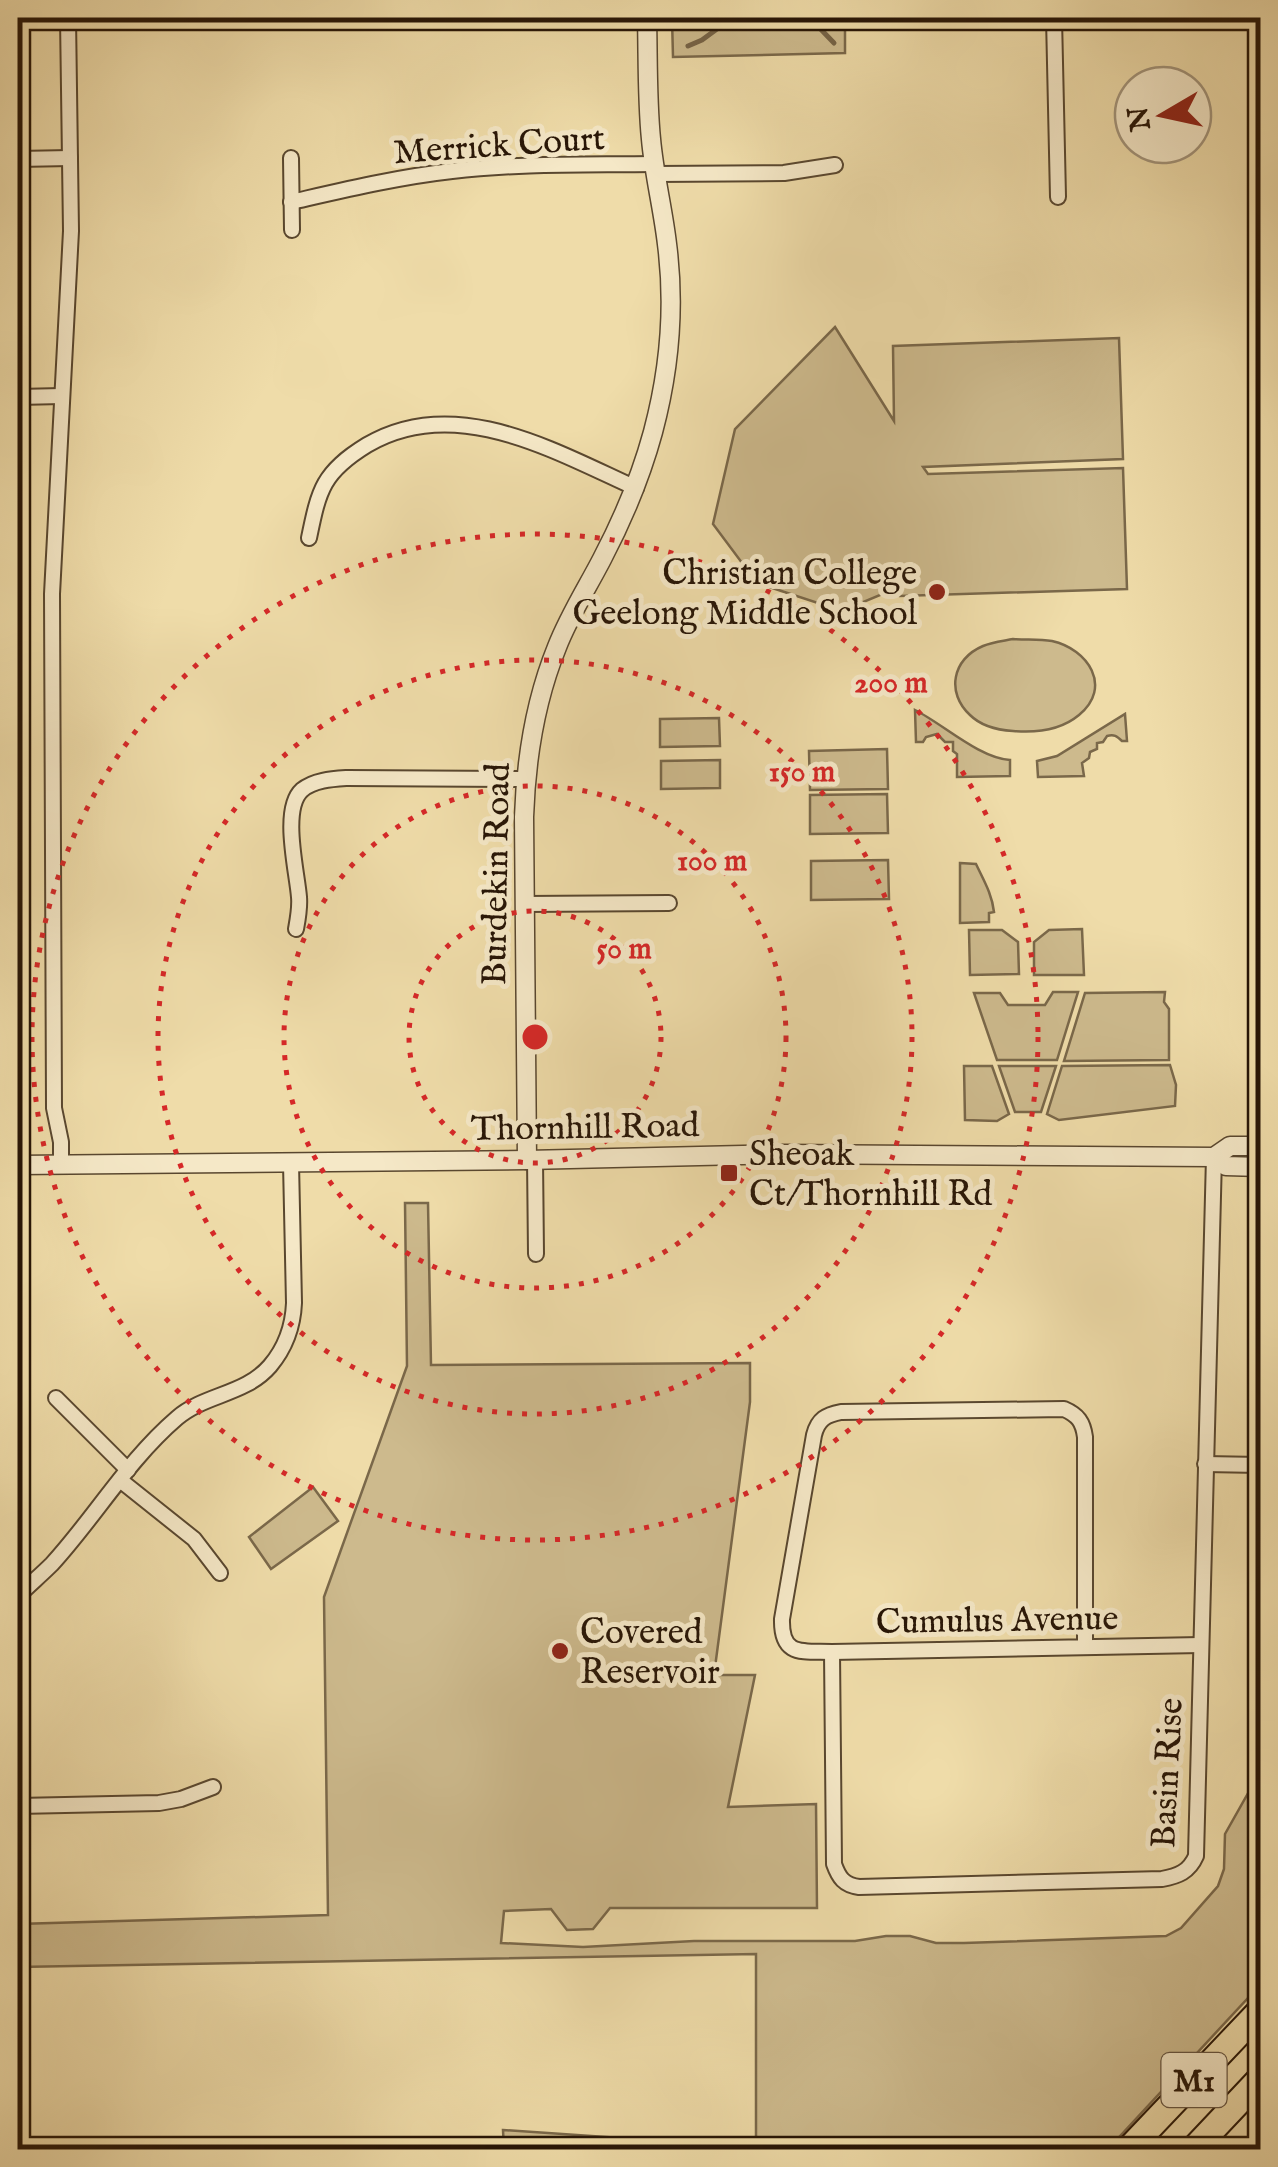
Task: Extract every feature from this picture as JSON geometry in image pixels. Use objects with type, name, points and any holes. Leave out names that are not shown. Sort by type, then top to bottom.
[{"type":"highway","name":"M1","points":[[1128,2150],[1260,2012]]},
{"type":"highway","name":"M1","points":[[1193,2150],[1260,2078]]},
{"type":"street","points":[[60,1165],[61,1142],[54,1108],[52,594],[71,231],[68,18]]},
{"type":"street","name":"Burdekin Road","points":[[531,1160],[525,779],[532,733],[542,687],[558,645],[636,488],[653,434],[667,360],[671,306],[668,249],[650,136],[646,18]]},
{"type":"street","points":[[1054,18],[1058,197]]},
{"type":"street","points":[[18,159],[70,158]]},
{"type":"street","points":[[290,158],[292,230]]},
{"type":"street","name":"Merrick Court","points":[[291,202],[451,170],[559,164],[784,173],[835,165]]},
{"type":"street","points":[[18,397],[62,396]]},
{"type":"street","points":[[310,538],[320,489],[340,464],[372,442],[413,427],[455,424],[514,436],[636,488]]},
{"type":"street","points":[[296,929],[300,902],[292,805],[300,791],[336,779],[525,779]]},
{"type":"street","points":[[525,904],[669,903]]},
{"type":"street","name":"Thornhill Road","points":[[18,1165],[782,1154],[1214,1157],[1230,1146],[1260,1146]]},
{"type":"street","name":"Thornhill Road","points":[[1214,1157],[1226,1166],[1260,1167]]},
{"type":"street","name":"Basin Rise","points":[[832,1652],[834,1864],[844,1883],[860,1887],[1162,1879],[1192,1867],[1196,1856],[1214,1157]]},
{"type":"street","points":[[531,1160],[536,1254]]},
{"type":"street","points":[[18,1596],[51,1565],[124,1475],[180,1415],[252,1383],[281,1352],[293,1320],[294,1302],[291,1163]]},
{"type":"street","points":[[56,1398],[124,1475],[194,1539],[220,1574]]},
{"type":"street","name":"Cumulus Avenue","points":[[1085,1646],[1086,1437],[1084,1425],[1075,1413],[1064,1409],[841,1412],[820,1420],[814,1435],[782,1619],[783,1638],[794,1650],[1201,1645]]},
{"type":"street","points":[[1205,1464],[1260,1465]]},
{"type":"street","points":[[18,1806],[158,1803],[212,1787]]},
{"type":"street","points":[[18,2142],[34,2150]]},
{"type":"shaded area","points":[[672,18],[845,18],[845,53],[673,57]]},
{"type":"shaded area","points":[[835,327],[894,421],[893,346],[1119,338],[1123,459],[923,467],[928,474],[1123,468],[1127,589],[900,596],[899,587],[842,611],[757,583],[713,524],[735,429]]},
{"type":"shaded area","points":[[1013,639],[1052,641],[1065,645],[1085,661],[1095,681],[1094,693],[1079,715],[1048,729],[1013,731],[984,725],[962,706],[955,687],[965,659],[983,646]]},
{"type":"shaded area","points":[[915,710],[974,747],[1010,760],[1010,776],[957,777],[953,742],[945,742],[937,734],[916,742]]},
{"type":"shaded area","points":[[1125,714],[1127,741],[1112,735],[1097,743],[1097,749],[1082,763],[1084,776],[1038,777],[1037,761],[1057,756]]},
{"type":"shaded area","points":[[719,718],[720,746],[660,747],[660,719]]},
{"type":"shaded area","points":[[887,749],[888,789],[810,790],[809,751]]},
{"type":"shaded area","points":[[720,760],[720,788],[661,789],[661,761]]},
{"type":"shaded area","points":[[887,794],[888,833],[810,834],[810,795]]},
{"type":"shaded area","points":[[888,860],[889,899],[811,900],[811,861]]},
{"type":"shaded area","points":[[960,863],[976,864],[993,905],[989,922],[960,923]]},
{"type":"shaded area","points":[[1082,929],[1084,975],[1034,975],[1034,942],[1049,930]]},
{"type":"shaded area","points":[[969,930],[1002,930],[1018,942],[1019,974],[970,975]]},
{"type":"shaded area","points":[[1053,992],[1078,992],[1057,1060],[997,1060],[974,993],[1000,993],[1008,1005],[1045,1005]]},
{"type":"shaded area","points":[[1165,992],[1169,1060],[1064,1061],[1085,993]]},
{"type":"shaded area","points":[[1170,1065],[1176,1085],[1175,1106],[1059,1120],[1047,1114],[1062,1066]]},
{"type":"shaded area","points":[[964,1066],[992,1066],[1009,1114],[997,1121],[965,1120]]},
{"type":"shaded area","points":[[999,1066],[1056,1066],[1041,1112],[1015,1112]]},
{"type":"shaded area","points":[[405,1203],[428,1203],[431,1365],[750,1363],[750,1402],[714,1675],[755,1675],[728,1807],[816,1804],[817,1908],[610,1908],[593,1929],[567,1930],[551,1909],[504,1911],[501,1943],[583,1947],[694,1941],[855,1941],[910,1936],[936,1943],[964,1943],[1166,1936],[1181,1928],[1218,1886],[1224,1869],[1225,1834],[1260,1772],[1260,1985],[1108,2149],[753,2149],[756,1954],[18,1967],[18,1924],[328,1915],[324,1597],[407,1366]]},
{"type":"shaded area","points":[[313,1487],[338,1521],[271,1569],[249,1537]]},
{"type":"shaded area","points":[[503,2130],[737,2146],[745,2149],[504,2149]]},
{"type":"waterway","points":[[688,46],[721,26],[723,18]]},
{"type":"waterway","points":[[810,18],[834,43]]},
{"type":"place","name":"Christian College Geelong Middle School","points":[[937,592]]},
{"type":"place","name":"Sheoak Ct/Thornhill Rd","points":[[729,1173]]},
{"type":"place","name":"Covered Reservoir","points":[[560,1651]]}]
